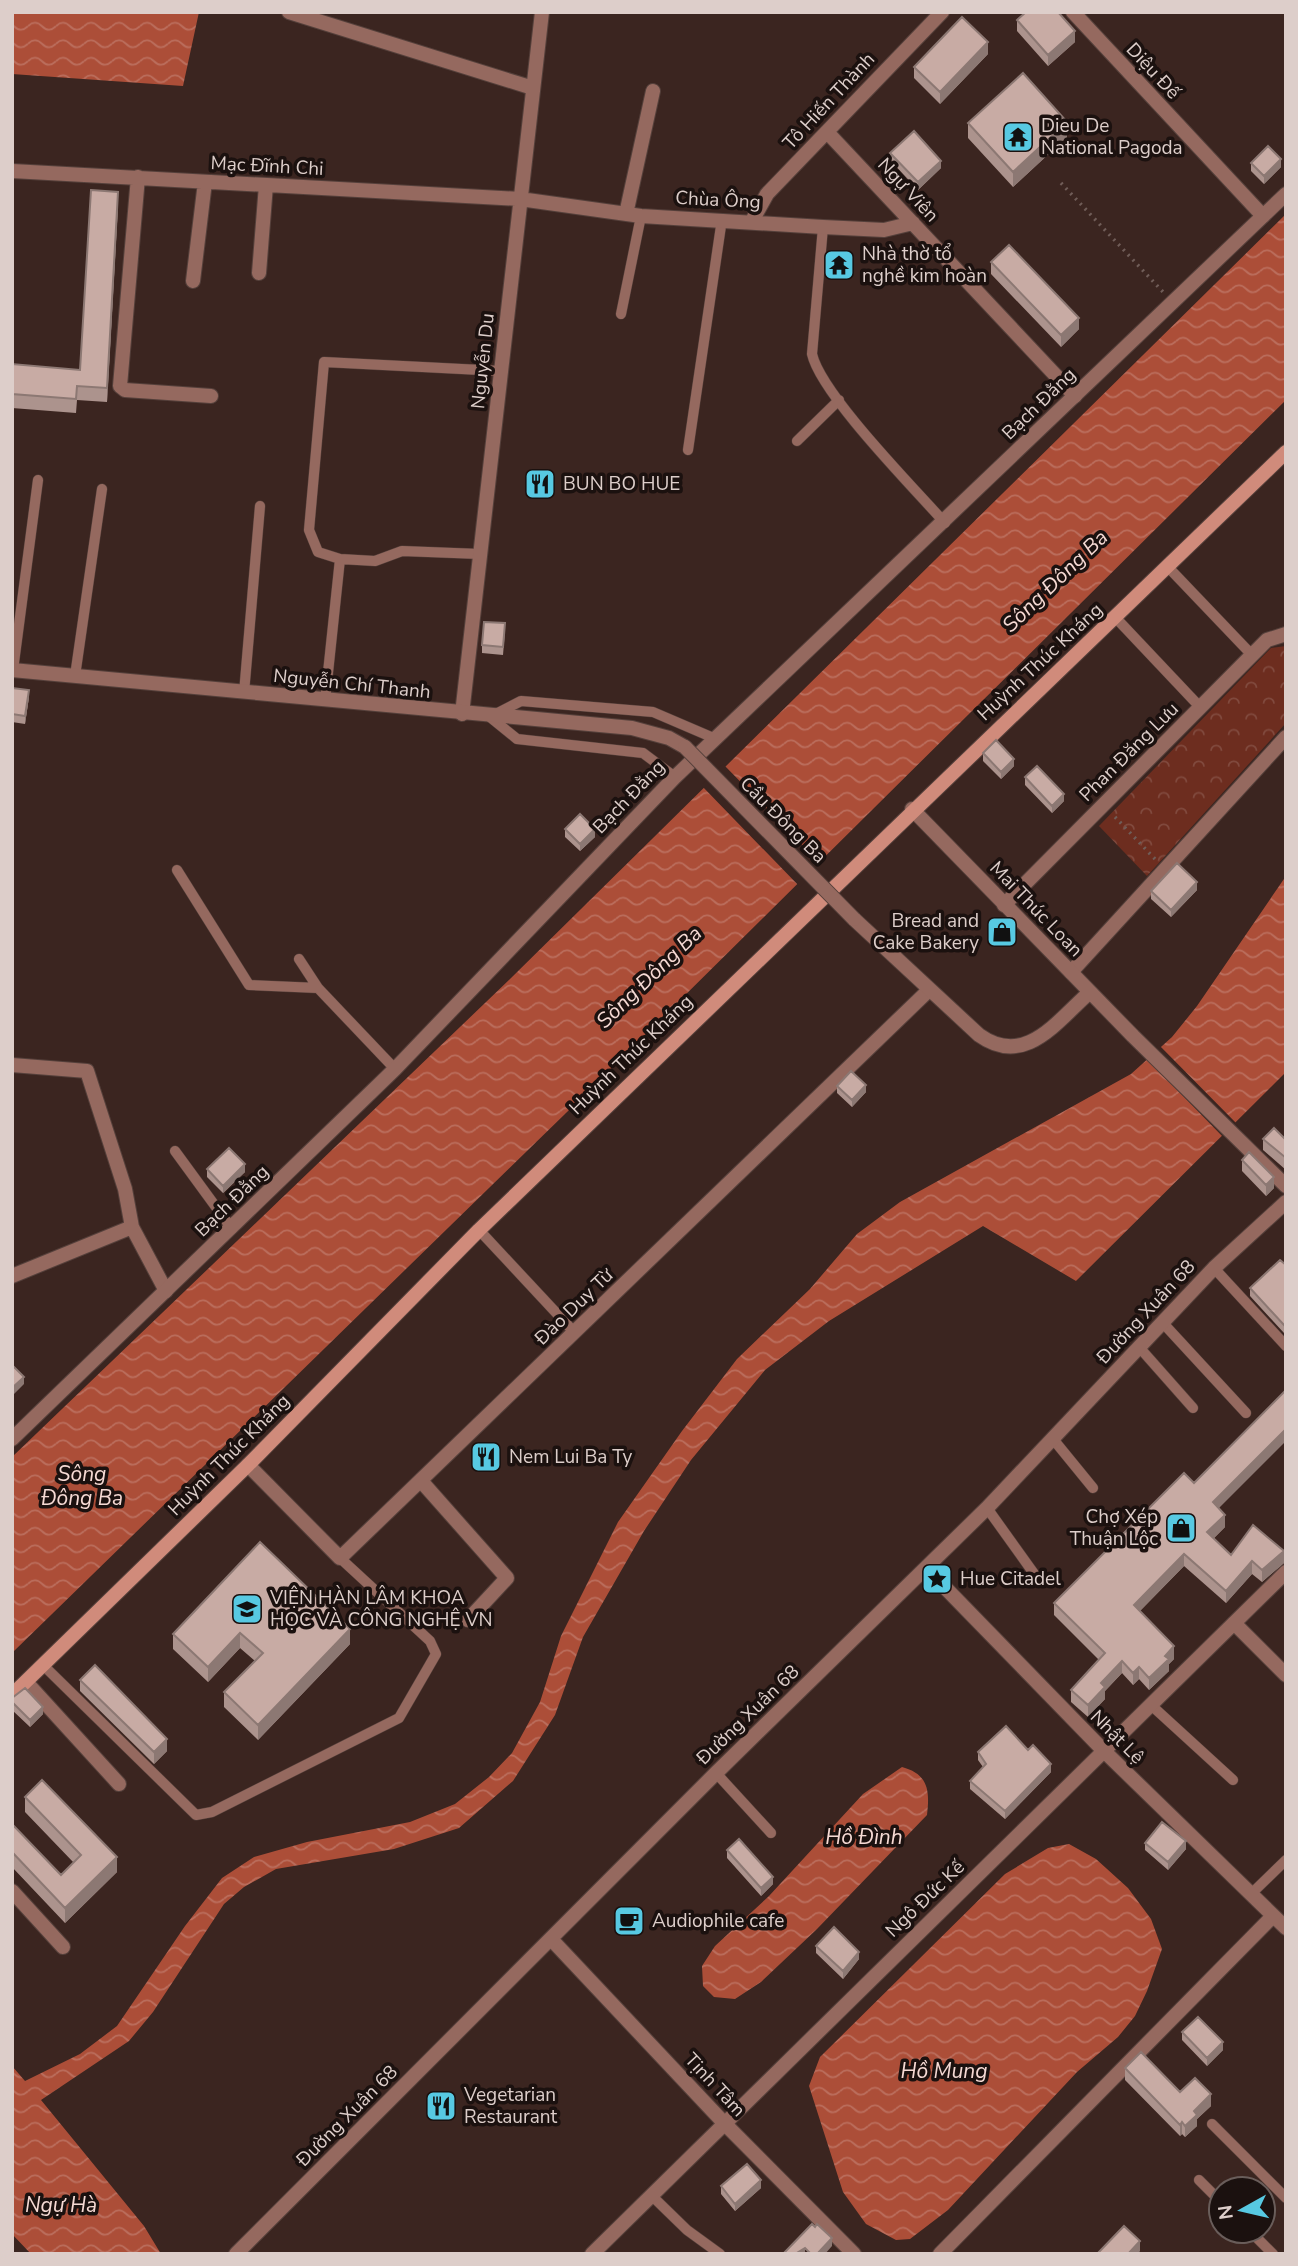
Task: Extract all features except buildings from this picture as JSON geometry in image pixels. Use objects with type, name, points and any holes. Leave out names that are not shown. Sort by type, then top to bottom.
[{"type":"main road","name":"Huỳnh Thúc Kháng","points":[[12,1695],[248,1465],[479,1230],[912,809],[1286,452]]},
{"type":"street","points":[[289,12],[533,88]]},
{"type":"street","name":"Nguyễn Du","points":[[462,714],[542,12]]},
{"type":"street","name":"Tô Hiến Thành","points":[[752,221],[767,194],[942,12]]},
{"type":"street","name":"Diệu Đế","points":[[1073,12],[1263,216]]},
{"type":"street","points":[[633,215],[653,91]]},
{"type":"street","name":"Ngự Viên","points":[[828,132],[1074,396]]},
{"type":"street","name":"Mạc Đĩnh Chi","points":[[12,171],[520,199]]},
{"type":"street","points":[[138,177],[121,386],[125,390],[211,396]]},
{"type":"street","points":[[193,281],[205,182]]},
{"type":"street","points":[[259,272],[266,185]]},
{"type":"street","name":"Bạch Đằng","points":[[12,1439],[395,1069],[675,777],[945,523],[1286,194]]},
{"type":"street","name":"Chùa Ông","points":[[520,199],[633,215],[823,227],[884,230],[913,223]]},
{"type":"street","name":"Phan Đăng Lưu","points":[[1004,905],[1267,640],[1286,634]]},
{"type":"street","name":"Nguyễn Chí Thanh","points":[[13,670],[490,717],[632,728],[669,738],[685,747]]},
{"type":"street","points":[[1071,972],[1286,737]]},
{"type":"street","name":"Cầu Đông Ba","points":[[685,747],[854,919],[929,990]]},
{"type":"street","name":"Mai Thúc Loan","points":[[912,809],[1133,1037],[1249,1147],[1286,1186]]},
{"type":"street","points":[[929,990],[979,1035],[1002,1048],[1018,1048],[1041,1036],[1090,992]]},
{"type":"street","name":"Đào Duy Từ","points":[[340,1558],[422,1482],[929,990]]},
{"type":"street","points":[[12,1065],[87,1071],[124,1189],[132,1227],[166,1291]]},
{"type":"street","name":"Đường Xuân 68","points":[[241,2252],[716,1773],[927,1569],[1214,1268],[1286,1202]]},
{"type":"street","points":[[12,1276],[132,1227]]},
{"type":"street","points":[[248,1465],[340,1558]]},
{"type":"street","points":[[422,1482],[507,1578],[468,1620]]},
{"type":"street","name":"Nhật Lệ","points":[[927,1569],[1104,1751],[1286,1928]]},
{"type":"street","name":"Ngô Đức Kế","points":[[592,2254],[1286,1573]]},
{"type":"street","points":[[1234,1623],[1286,1675]]},
{"type":"street","points":[[26,1682],[119,1784]]},
{"type":"street","points":[[12,1891],[62,1947]]},
{"type":"street","points":[[940,2254],[1273,1916]]},
{"type":"street","name":"Tịnh Tâm","points":[[551,1939],[725,2124],[854,2254]]},
{"type":"lane","points":[[621,314],[633,215]]},
{"type":"lane","points":[[688,450],[722,219]]},
{"type":"lane","points":[[823,227],[812,354],[820,376],[945,523]]},
{"type":"lane","points":[[480,554],[402,551],[375,561],[340,559],[318,552],[309,530],[324,362],[501,371]]},
{"type":"lane","points":[[797,441],[839,400]]},
{"type":"lane","points":[[13,670],[38,480]]},
{"type":"lane","points":[[75,676],[102,489]]},
{"type":"lane","points":[[244,693],[260,506]]},
{"type":"lane","points":[[325,701],[340,559]]},
{"type":"lane","points":[[1168,567],[1252,655]]},
{"type":"lane","points":[[1115,617],[1200,707]]},
{"type":"lane","points":[[675,777],[643,753],[517,740],[490,717],[521,701],[653,712],[716,739]]},
{"type":"lane","points":[[177,870],[249,985],[318,988]]},
{"type":"lane","points":[[299,959],[318,988],[395,1069]]},
{"type":"lane","points":[[175,1151],[232,1229]]},
{"type":"lane","points":[[479,1230],[575,1333]]},
{"type":"lane","points":[[1214,1268],[1286,1346]]},
{"type":"lane","points":[[1162,1322],[1245,1413]]},
{"type":"lane","points":[[1139,1347],[1193,1408]]},
{"type":"lane","points":[[1053,1439],[1093,1488]]},
{"type":"lane","points":[[987,1508],[1040,1582]]},
{"type":"lane","points":[[43,1665],[196,1815],[212,1812],[399,1718],[436,1654],[430,1641],[340,1558]]},
{"type":"lane","points":[[1151,1705],[1233,1780]]},
{"type":"lane","points":[[716,1773],[771,1833]]},
{"type":"lane","points":[[1251,1894],[1286,1860]]},
{"type":"lane","points":[[1212,2123],[1286,2198]]},
{"type":"lane","points":[[1199,2180],[1207,2188]]},
{"type":"lane","points":[[651,2195],[687,2230],[720,2254]]},
{"type":"path","points":[[1061,183],[1172,302]]},
{"type":"path","points":[[1103,805],[1165,870]]},
{"type":"green space","points":[[1286,646],[1286,723],[1147,876],[1099,826],[1271,648]]},
{"type":"water","points":[[12,12],[199,12],[183,86],[12,74]]},
{"type":"water","name":"Sông Đông Ba","points":[[1286,214],[1286,400],[565,1114],[12,1653],[12,1457],[510,979]]},
{"type":"water","name":"Ngự Hà","points":[[1286,876],[1286,1072],[1076,1281],[983,1226],[829,1321],[765,1370],[691,1460],[644,1531],[583,1637],[555,1715],[513,1781],[459,1828],[394,1849],[276,1869],[244,1887],[224,1904],[153,2012],[129,2041],[41,2100],[144,2226],[161,2254],[31,2254],[12,2234],[12,2066],[25,2081],[80,2054],[117,2026],[185,1926],[222,1878],[254,1857],[307,1842],[410,1822],[455,1804],[489,1777],[512,1753],[540,1702],[561,1636],[618,1522],[737,1359],[810,1289],[857,1234],[900,1202],[1131,1074],[1172,1037],[1197,1006]]},
{"type":"water","name":"Hồ Đình","points":[[902,1767],[917,1774],[925,1784],[927,1815],[817,1929],[761,1982],[735,1999],[714,1997],[703,1986],[702,1966],[715,1946],[769,1896],[863,1794]]},
{"type":"water","name":"Hồ Mung","points":[[1069,1844],[1096,1859],[1128,1888],[1151,1919],[1162,1949],[1147,1991],[1135,2016],[1118,2037],[1077,2072],[948,2210],[910,2239],[896,2240],[866,2224],[843,2192],[809,2086],[820,2057],[1005,1874],[1048,1848]]},
{"type":"pier","points":[[723,764],[822,865],[800,887],[701,785]]},
{"type":"pier","points":[[1159,1045],[1238,1125],[1224,1138],[1145,1057]]},
{"type":"place","name":"Dieu De National Pagoda","points":[[1018,137]]},
{"type":"place","name":"Nhà thờ tổ nghề kim hoàn","points":[[839,265]]},
{"type":"place","name":"BUN BO HUE","points":[[540,484]]},
{"type":"place","name":"Bread and Cake Bakery","points":[[1002,932]]},
{"type":"place","name":"Nem Lui Ba Ty","points":[[486,1457]]},
{"type":"place","name":"Chợ Xép Thuận Lộc","points":[[1181,1528]]},
{"type":"place","name":"Hue Citadel","points":[[937,1579]]},
{"type":"place","name":"VIỆN HÀN LÂM KHOA HỌC VÀ CÔNG NGHỆ VN","points":[[247,1609]]},
{"type":"place","name":"Audiophile cafe","points":[[629,1921]]},
{"type":"place","name":"Vegetarian Restaurant","points":[[441,2106]]}]
